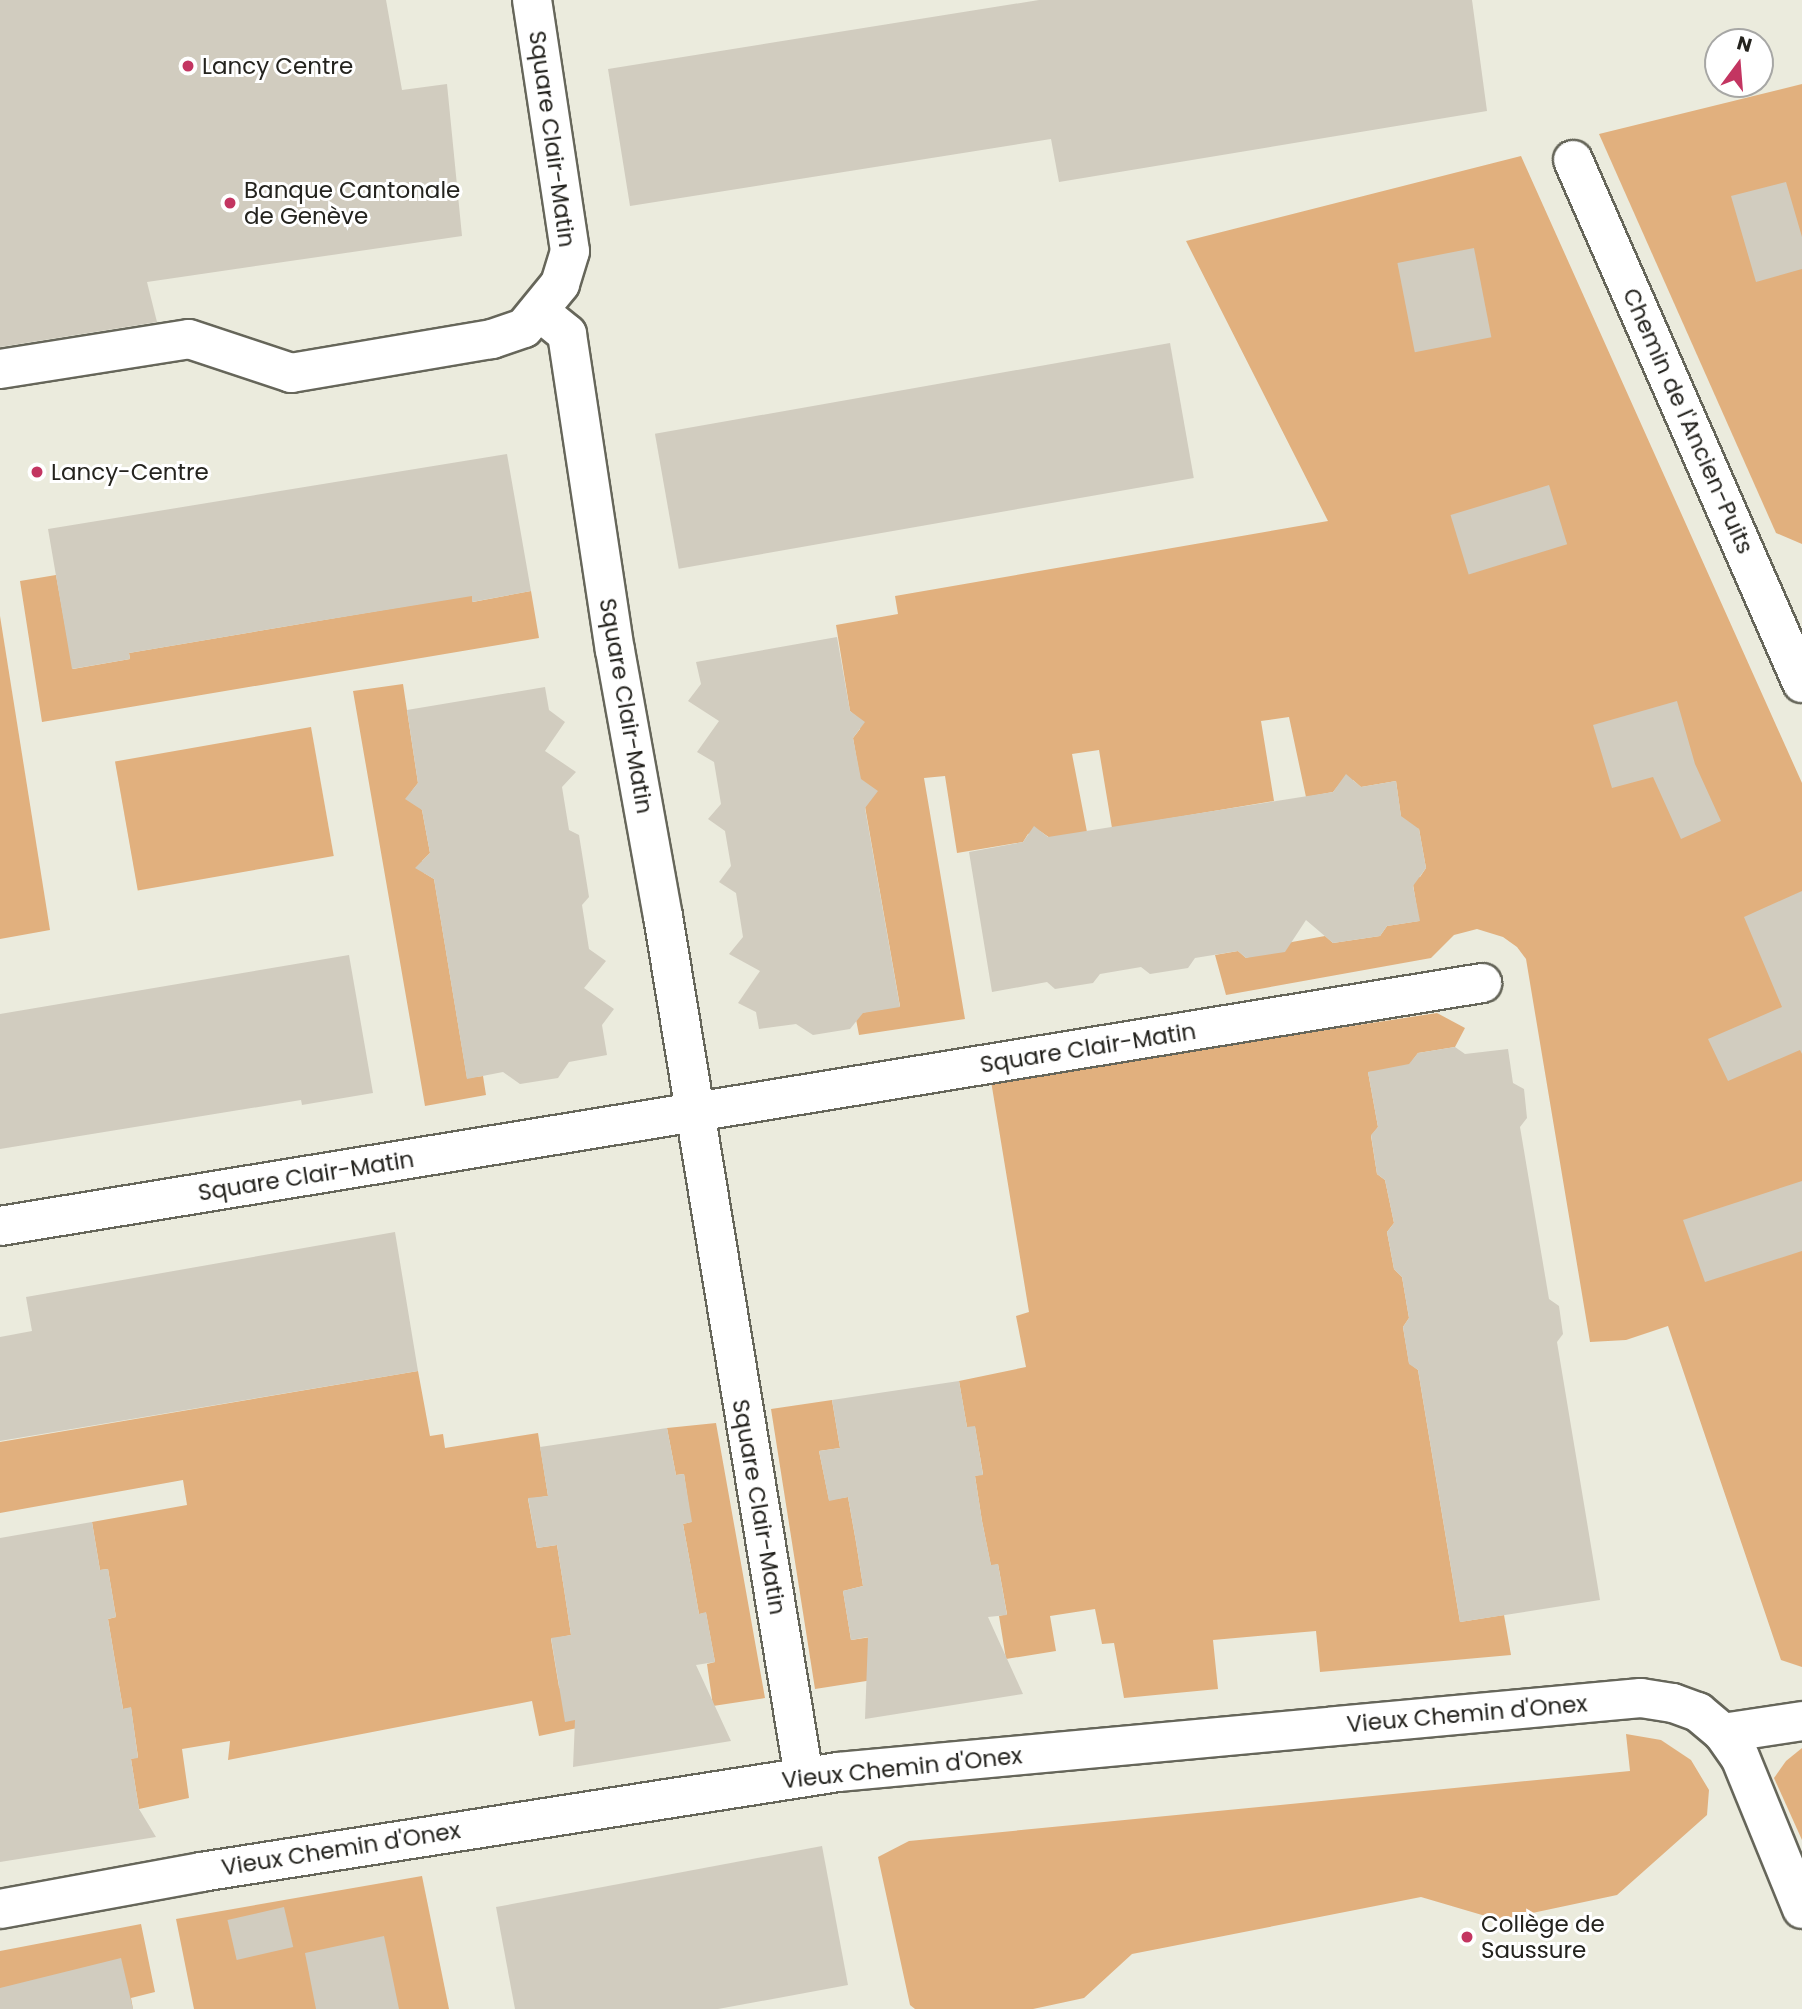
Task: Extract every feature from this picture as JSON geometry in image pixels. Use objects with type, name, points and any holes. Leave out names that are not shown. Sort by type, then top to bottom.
[{"type":"street","name":"Square Clair-Matin","points":[[0,369],[189,340],[291,373],[492,340],[524,328],[540,312],[560,284],[570,251],[532,0]]},
{"type":"street","name":"Chemin de l'Ancien-Puits","points":[[1573,160],[1802,683]]},
{"type":"street","name":"Square Clair-Matin","points":[[540,312],[567,334],[615,650],[804,1777]]},
{"type":"street","name":"Square Clair-Matin","points":[[0,1226],[1482,983]]},
{"type":"street","name":"Vieux Chemin d'Onex","points":[[0,1909],[214,1870],[804,1777],[1642,1698],[1673,1703],[1698,1712],[1723,1733],[1740,1757],[1802,1909]]},
{"type":"street","points":[[1723,1733],[1802,1721]]},
{"type":"shaded area","points":[[1802,84],[1802,544],[1776,533],[1599,134],[1745,98],[1774,98],[1774,91]]},
{"type":"shaded area","points":[[1521,156],[1802,783],[1802,1667],[1781,1660],[1668,1326],[1626,1340],[1590,1342],[1526,959],[1517,947],[1503,937],[1477,929],[1454,935],[1431,958],[1226,995],[1215,955],[1238,951],[1246,958],[1292,942],[1325,936],[1333,943],[1380,936],[1387,926],[1419,921],[1412,878],[1420,877],[1426,868],[1419,829],[1402,824],[1396,781],[1361,787],[1353,780],[1341,782],[1333,792],[1306,797],[1289,717],[1261,721],[1274,801],[1112,828],[1099,750],[1072,754],[1087,832],[1050,838],[1040,831],[1028,834],[1023,842],[957,853],[945,776],[924,778],[965,1019],[859,1035],[855,1014],[900,1006],[853,738],[860,729],[858,718],[850,711],[836,625],[898,614],[895,596],[1328,521],[1186,241]]},
{"type":"shaded area","points":[[56,575],[73,669],[130,659],[129,653],[472,595],[473,602],[531,591],[539,638],[42,722],[20,581]]},
{"type":"shaded area","points":[[0,616],[50,930],[0,939]]},
{"type":"shaded area","points":[[403,684],[418,783],[411,792],[422,810],[430,853],[422,861],[424,873],[434,879],[467,1078],[483,1076],[486,1095],[425,1106],[353,691]]},
{"type":"shaded area","points":[[311,727],[334,856],[138,891],[115,762]]},
{"type":"shaded area","points":[[1437,1013],[1465,1028],[1455,1047],[1418,1053],[1412,1061],[1413,1069],[1368,1072],[1378,1127],[1371,1136],[1377,1174],[1385,1180],[1394,1223],[1387,1232],[1394,1269],[1402,1277],[1409,1318],[1403,1327],[1409,1363],[1418,1370],[1460,1622],[1504,1615],[1511,1655],[1320,1672],[1316,1631],[1213,1640],[1218,1689],[1124,1698],[1114,1643],[1102,1644],[1095,1609],[1050,1616],[1056,1651],[1006,1659],[999,1616],[1007,1614],[998,1564],[991,1566],[982,1521],[975,1476],[983,1474],[975,1427],[967,1427],[959,1381],[1026,1367],[1016,1316],[1029,1312],[991,1081]]},
{"type":"shaded area","points":[[418,1371],[430,1436],[443,1434],[445,1448],[538,1433],[548,1496],[528,1499],[537,1548],[557,1545],[571,1635],[551,1639],[559,1687],[587,1726],[539,1736],[532,1701],[228,1760],[230,1741],[182,1749],[189,1798],[139,1809],[131,1759],[138,1757],[131,1708],[123,1709],[108,1619],[116,1617],[108,1569],[100,1570],[92,1522],[187,1505],[183,1480],[0,1513],[0,1442]]},
{"type":"shaded area","points":[[832,1400],[840,1448],[819,1451],[829,1500],[848,1497],[856,1542],[863,1586],[843,1591],[851,1640],[871,1637],[879,1679],[815,1689],[771,1409]]},
{"type":"shaded area","points":[[716,1423],[765,1698],[713,1706],[707,1664],[715,1662],[706,1613],[699,1614],[683,1524],[691,1522],[684,1474],[676,1475],[667,1428]]},
{"type":"shaded area","points":[[1626,1734],[1661,1740],[1691,1760],[1709,1790],[1707,1815],[1617,1895],[1499,1920],[1421,1897],[1132,1954],[1084,1998],[1033,2009],[915,2009],[910,2005],[878,1857],[909,1841],[1630,1771]]},
{"type":"shaded area","points":[[1802,1748],[1802,1840],[1774,1778],[1786,1761]]},
{"type":"shaded area","points":[[422,1876],[449,2009],[194,2009],[176,1919]]},
{"type":"shaded area","points":[[141,1924],[155,1992],[131,1998],[133,2009],[0,2009],[0,1951]]},
{"type":"building","points":[[0,0],[386,0],[402,90],[447,84],[462,236],[147,282],[157,322],[0,347]]},
{"type":"building","points":[[1039,0],[1472,0],[1487,111],[1059,182],[1051,139],[630,206],[608,69]]},
{"type":"building","points":[[1786,182],[1802,237],[1802,269],[1756,282],[1731,196]]},
{"type":"building","points":[[1474,248],[1491,337],[1415,352],[1397,263]]},
{"type":"building","points":[[1170,343],[1194,478],[679,569],[655,434]]},
{"type":"building","points":[[507,454],[531,591],[472,602],[472,596],[129,653],[130,659],[72,669],[48,529]]},
{"type":"building","points":[[1549,485],[1567,544],[1469,574],[1451,515]]},
{"type":"building","points":[[837,637],[850,711],[865,722],[853,738],[861,779],[878,791],[865,808],[900,1007],[863,1013],[850,1029],[813,1035],[796,1024],[759,1029],[756,1012],[738,1003],[760,971],[729,954],[743,937],[736,893],[719,882],[731,866],[725,831],[708,819],[721,804],[714,762],[697,752],[719,721],[688,701],[701,684],[696,662]]},
{"type":"building","points":[[545,687],[549,710],[565,722],[545,751],[576,772],[562,787],[569,830],[579,835],[589,897],[582,905],[589,949],[606,961],[584,988],[614,1009],[602,1025],[607,1055],[569,1062],[558,1078],[520,1084],[503,1072],[467,1079],[434,879],[415,868],[430,853],[422,810],[405,799],[418,783],[407,710]]},
{"type":"building","points":[[1677,701],[1695,764],[1721,821],[1681,839],[1653,777],[1612,788],[1593,725]]},
{"type":"building","points":[[1346,774],[1361,787],[1396,781],[1401,816],[1419,829],[1426,868],[1413,886],[1420,921],[1387,926],[1380,936],[1333,943],[1306,920],[1285,952],[1246,958],[1238,951],[1195,958],[1188,968],[1150,974],[1141,967],[1100,974],[1093,983],[1055,989],[1047,982],[992,992],[969,852],[1023,842],[1034,826],[1048,837],[1333,792]]},
{"type":"building","points":[[1802,891],[1802,1054],[1800,1050],[1728,1081],[1708,1039],[1782,1007],[1744,917]]},
{"type":"building","points":[[349,955],[373,1093],[302,1105],[301,1100],[0,1149],[0,1014]]},
{"type":"building","points":[[1455,1047],[1465,1054],[1508,1049],[1513,1083],[1524,1089],[1527,1118],[1520,1127],[1549,1299],[1559,1306],[1563,1334],[1557,1342],[1600,1600],[1460,1622],[1418,1370],[1409,1364],[1403,1327],[1409,1318],[1402,1277],[1394,1269],[1387,1232],[1394,1223],[1385,1180],[1377,1174],[1371,1135],[1378,1127],[1368,1072],[1409,1064],[1418,1053]]},
{"type":"building","points":[[1802,1181],[1802,1251],[1705,1282],[1683,1220]]},
{"type":"building","points":[[395,1232],[418,1371],[0,1441],[0,1337],[32,1331],[26,1297]]},
{"type":"building","points":[[959,1381],[967,1427],[975,1426],[983,1475],[975,1476],[982,1521],[991,1565],[998,1564],[1007,1615],[988,1617],[1023,1694],[865,1719],[868,1637],[851,1640],[843,1591],[863,1586],[856,1542],[848,1497],[829,1501],[819,1451],[840,1448],[832,1400]]},
{"type":"building","points":[[667,1428],[676,1475],[684,1474],[692,1522],[683,1524],[699,1614],[706,1612],[715,1662],[696,1665],[731,1741],[573,1767],[575,1720],[565,1722],[551,1638],[571,1635],[557,1545],[537,1548],[528,1498],[548,1496],[540,1447]]},
{"type":"building","points":[[92,1522],[100,1570],[108,1569],[116,1617],[108,1619],[123,1709],[131,1707],[138,1758],[131,1759],[139,1809],[156,1837],[0,1862],[0,1538]]},
{"type":"building","points":[[822,1846],[848,1985],[718,2009],[515,2009],[496,1907]]},
{"type":"building","points":[[284,1907],[293,1947],[237,1960],[227,1920]]},
{"type":"building","points":[[384,1936],[399,2009],[316,2009],[305,1953]]},
{"type":"building","points":[[121,1958],[133,2009],[0,2009],[0,1988]]},
{"type":"place","name":"Lancy Centre","points":[[188,66]]},
{"type":"place","name":"Banque Cantonale de Genève","points":[[230,203]]},
{"type":"place","name":"Lancy-Centre","points":[[37,472]]},
{"type":"place","name":"Collège de Saussure","points":[[1467,1937]]}]
